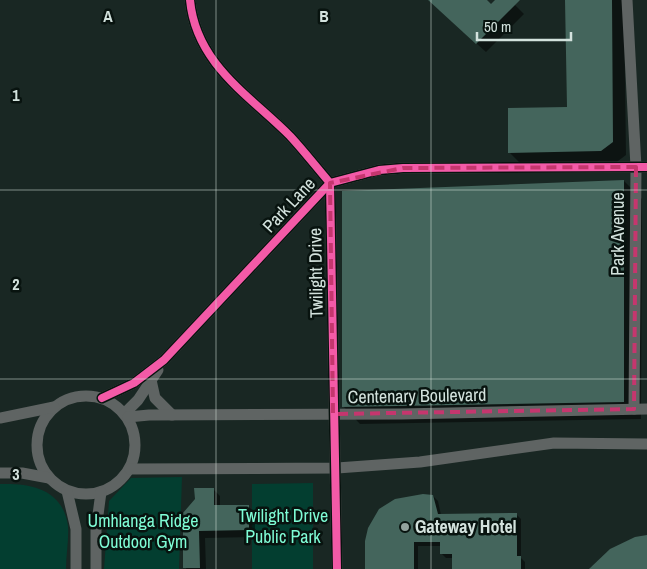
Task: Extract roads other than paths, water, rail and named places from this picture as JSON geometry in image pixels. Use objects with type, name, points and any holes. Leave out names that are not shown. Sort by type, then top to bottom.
[{"type":"street","points":[[190,0],[192,20],[207,50],[223,74],[290,136],[330,183]]},
{"type":"street","name":"Park Avenue","points":[[627,0],[641,167],[634,409]]},
{"type":"street","name":"Park Lane","points":[[102,398],[134,383],[164,360],[330,183],[370,172],[403,168],[641,167]]},
{"type":"street","name":"Twilight Drive","points":[[330,183],[333,414],[337,468],[337,569]]},
{"type":"street","name":"Park Lane","points":[[126,415],[164,360]]},
{"type":"street","points":[[151,380],[155,398],[172,415]]},
{"type":"street","points":[[85,395],[102,398],[126,415],[136,442],[135,456],[130,469],[113,487],[101,492],[84,494],[67,491],[49,478],[40,465],[37,450],[38,434],[44,419],[54,407],[69,398],[85,395]]},
{"type":"street","points":[[0,418],[54,407]]},
{"type":"street","name":"Centenary Boulevard","points":[[126,415],[333,414],[647,408]]},
{"type":"street","points":[[130,469],[337,468],[420,462],[554,443],[647,444]]},
{"type":"street","points":[[0,473],[22,473],[49,478]]},
{"type":"street","points":[[67,491],[76,529],[76,569]]},
{"type":"street","points":[[96,569],[96,530],[101,492]]},
{"type":"place","name":"Gateway Hotel","points":[[405,527]]},
{"type":"park label","name":"Twilight Drive Public Park","points":[[283,526]]},
{"type":"park label","name":"Umhlanga Ridge Outdoor Gym","points":[[143,531]]}]
